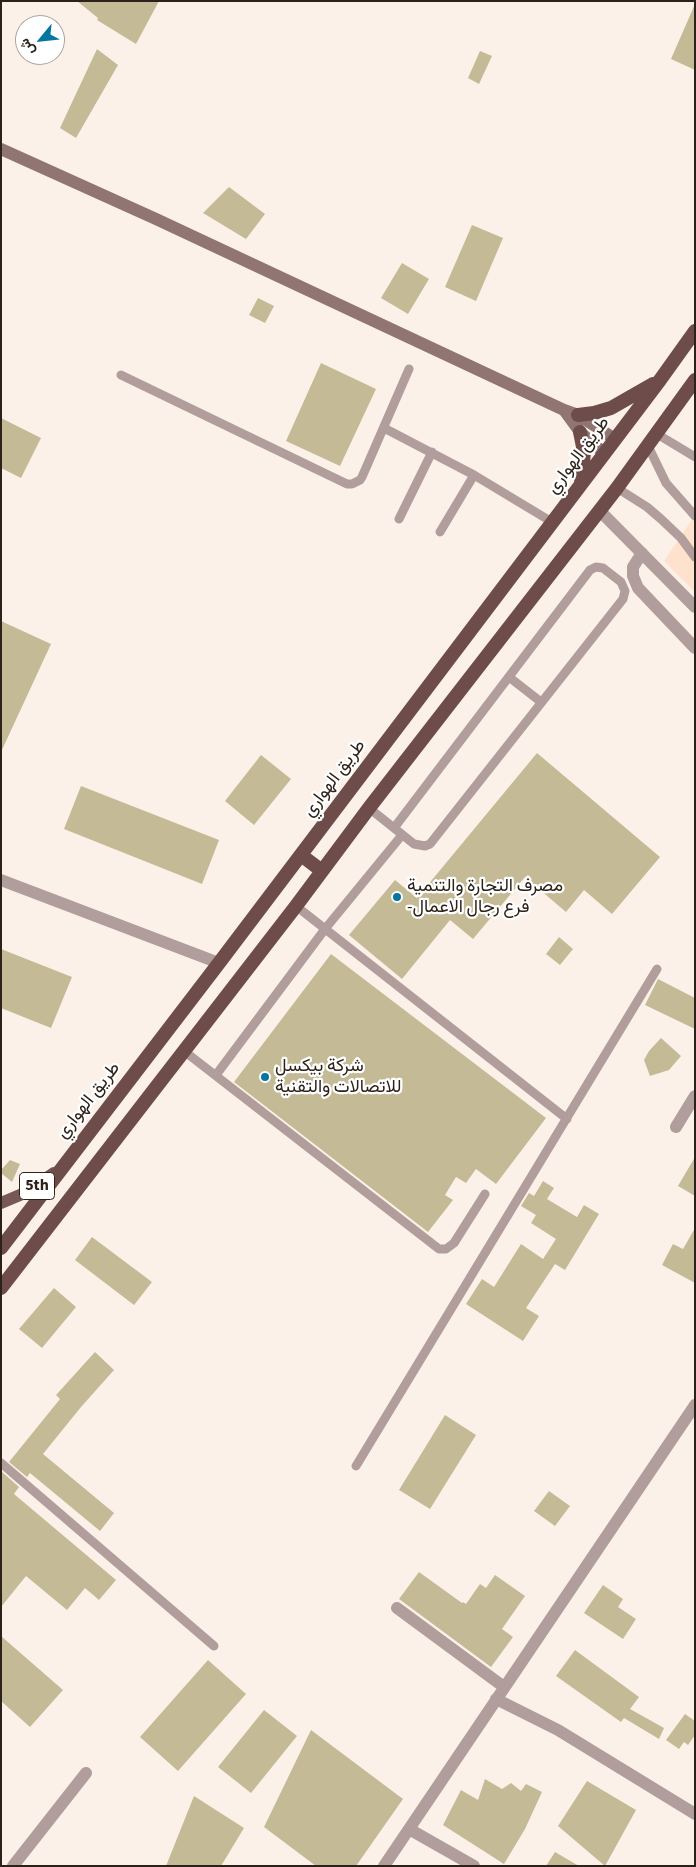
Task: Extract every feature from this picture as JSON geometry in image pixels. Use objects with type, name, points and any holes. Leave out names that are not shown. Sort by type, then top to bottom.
[{"type":"highway","name":"طريق الهواري","points":[[1,1248],[219,963],[660,380],[695,331]]},
{"type":"highway","points":[[578,415],[612,408],[660,380]]},
{"type":"highway","points":[[1,1288],[617,488],[695,380]]},
{"type":"highway","points":[[580,432],[584,452],[581,483]]},
{"type":"highway","points":[[301,854],[322,871]]},
{"type":"main road","points":[[1,149],[578,415],[615,439]]},
{"type":"main road","points":[[564,410],[580,432],[604,453]]},
{"type":"main road","name":"5th","points":[[1,1203],[42,1184],[66,1161]]},
{"type":"street","points":[[599,510],[695,607]]},
{"type":"street","points":[[642,553],[633,567],[633,576],[638,588],[695,648]]},
{"type":"street","points":[[1,880],[219,963]]},
{"type":"street","points":[[676,1127],[695,1096]]},
{"type":"street","points":[[384,1866],[695,1405]]},
{"type":"street","points":[[397,1608],[504,1687]]},
{"type":"street","points":[[496,1700],[558,1730],[695,1814]]},
{"type":"street","points":[[13,1866],[86,1773]]},
{"type":"street","points":[[409,1829],[474,1866]]},
{"type":"lane","points":[[121,375],[347,484],[356,483],[362,477],[409,369]]},
{"type":"lane","points":[[384,428],[474,475],[552,522]]},
{"type":"lane","points":[[656,434],[695,457]]},
{"type":"lane","points":[[648,446],[666,483],[695,516]]},
{"type":"lane","points":[[399,519],[432,452]]},
{"type":"lane","points":[[440,532],[474,475]]},
{"type":"lane","points":[[617,488],[648,507],[680,538],[695,557]]},
{"type":"lane","points":[[369,808],[402,835],[414,844],[419,846],[430,844],[623,599],[625,591],[621,582],[603,568],[596,567],[590,570],[394,828]]},
{"type":"lane","points":[[509,677],[541,702]]},
{"type":"lane","points":[[216,1076],[325,929],[402,835]]},
{"type":"lane","points":[[296,906],[567,1120]]},
{"type":"lane","points":[[356,1466],[657,969]]},
{"type":"lane","points":[[184,1051],[439,1249],[446,1249],[454,1243],[485,1194]]},
{"type":"lane","points":[[1,1462],[214,1646]]},
{"type":"shaded area","points":[[695,515],[695,592],[664,561]]},
{"type":"building","points":[[77,1],[159,1],[136,44],[97,20],[98,18]]},
{"type":"building","points":[[695,4],[695,70],[671,59]]},
{"type":"building","points":[[97,49],[118,65],[76,138],[60,128]]},
{"type":"building","points":[[480,51],[492,56],[479,84],[468,78]]},
{"type":"building","points":[[229,187],[265,214],[246,239],[203,213]]},
{"type":"building","points":[[472,225],[503,238],[476,301],[445,287]]},
{"type":"building","points":[[402,263],[429,279],[408,314],[381,298]]},
{"type":"building","points":[[258,298],[274,306],[265,323],[249,315]]},
{"type":"building","points":[[321,363],[376,389],[340,466],[286,441]]},
{"type":"building","points":[[1,418],[41,438],[21,478],[1,468]]},
{"type":"building","points":[[1,621],[51,644],[1,752]]},
{"type":"building","points":[[537,753],[660,857],[612,914],[584,890],[566,912],[525,877],[473,939],[450,920],[402,979],[349,935],[395,880],[417,898]]},
{"type":"building","points":[[261,755],[291,779],[254,825],[225,801]]},
{"type":"building","points":[[81,786],[219,840],[202,884],[64,829]]},
{"type":"building","points":[[559,937],[573,949],[560,965],[546,954]]},
{"type":"building","points":[[1,949],[72,977],[51,1028],[1,1008]]},
{"type":"building","points":[[331,954],[546,1118],[496,1184],[476,1169],[466,1183],[456,1177],[445,1195],[453,1200],[428,1232],[234,1082]]},
{"type":"building","points":[[658,979],[695,998],[695,1029],[645,1005]]},
{"type":"building","points":[[661,1038],[681,1056],[669,1070],[650,1076],[644,1060],[649,1051]]},
{"type":"building","points":[[695,1157],[695,1196],[678,1186]]},
{"type":"building","points":[[10,1160],[20,1164],[12,1182],[1,1173],[1,1170]]},
{"type":"building","points":[[543,1181],[554,1188],[547,1199],[577,1217],[584,1205],[599,1214],[565,1270],[555,1264],[526,1308],[539,1316],[523,1341],[466,1304],[482,1279],[494,1287],[521,1244],[543,1259],[556,1239],[531,1223],[536,1215],[521,1206],[529,1193],[534,1196]]},
{"type":"building","points":[[695,1228],[695,1283],[662,1265],[673,1244],[683,1249]]},
{"type":"building","points":[[92,1237],[152,1282],[134,1305],[75,1260]]},
{"type":"building","points":[[54,1288],[76,1307],[42,1348],[19,1329]]},
{"type":"building","points":[[95,1352],[114,1370],[43,1454],[114,1513],[100,1531],[30,1473],[27,1477],[9,1462],[60,1399],[56,1395]]},
{"type":"building","points":[[445,1415],[476,1435],[430,1509],[399,1490]]},
{"type":"building","points":[[1,1471],[19,1487],[14,1494],[116,1580],[99,1600],[85,1588],[67,1610],[26,1576],[1,1607]]},
{"type":"building","points":[[549,1491],[570,1506],[555,1526],[534,1511]]},
{"type":"building","points":[[419,1572],[466,1604],[480,1584],[486,1588],[495,1575],[525,1596],[502,1629],[513,1637],[491,1667],[399,1599]]},
{"type":"building","points":[[603,1585],[623,1599],[618,1607],[636,1619],[623,1639],[584,1613]]},
{"type":"building","points":[[1,1636],[63,1690],[30,1727],[1,1701]]},
{"type":"building","points":[[575,1650],[639,1697],[630,1709],[664,1728],[659,1739],[624,1718],[621,1722],[556,1676]]},
{"type":"building","points":[[208,1660],[246,1694],[178,1771],[140,1737]]},
{"type":"building","points":[[264,1710],[297,1736],[251,1793],[218,1767]]},
{"type":"building","points":[[685,1714],[695,1721],[695,1735],[688,1745],[684,1742],[679,1749],[666,1740]]},
{"type":"building","points":[[311,1730],[403,1799],[356,1866],[316,1866],[264,1827]]},
{"type":"building","points":[[485,1779],[502,1789],[511,1783],[521,1791],[526,1784],[542,1792],[525,1829],[504,1864],[443,1825],[461,1790],[478,1800]]},
{"type":"building","points":[[587,1781],[636,1810],[605,1866],[558,1826]]},
{"type":"building","points":[[194,1796],[244,1828],[221,1866],[166,1866]]},
{"type":"building","points":[[555,1852],[579,1866],[546,1866]]},
{"type":"place","name":"مصرف التجارة والتنمية -فرع رجال الاعمال","points":[[397,897]]},
{"type":"place","name":"شركة بيكسل للاتصالات والتقنية","points":[[265,1077]]}]
